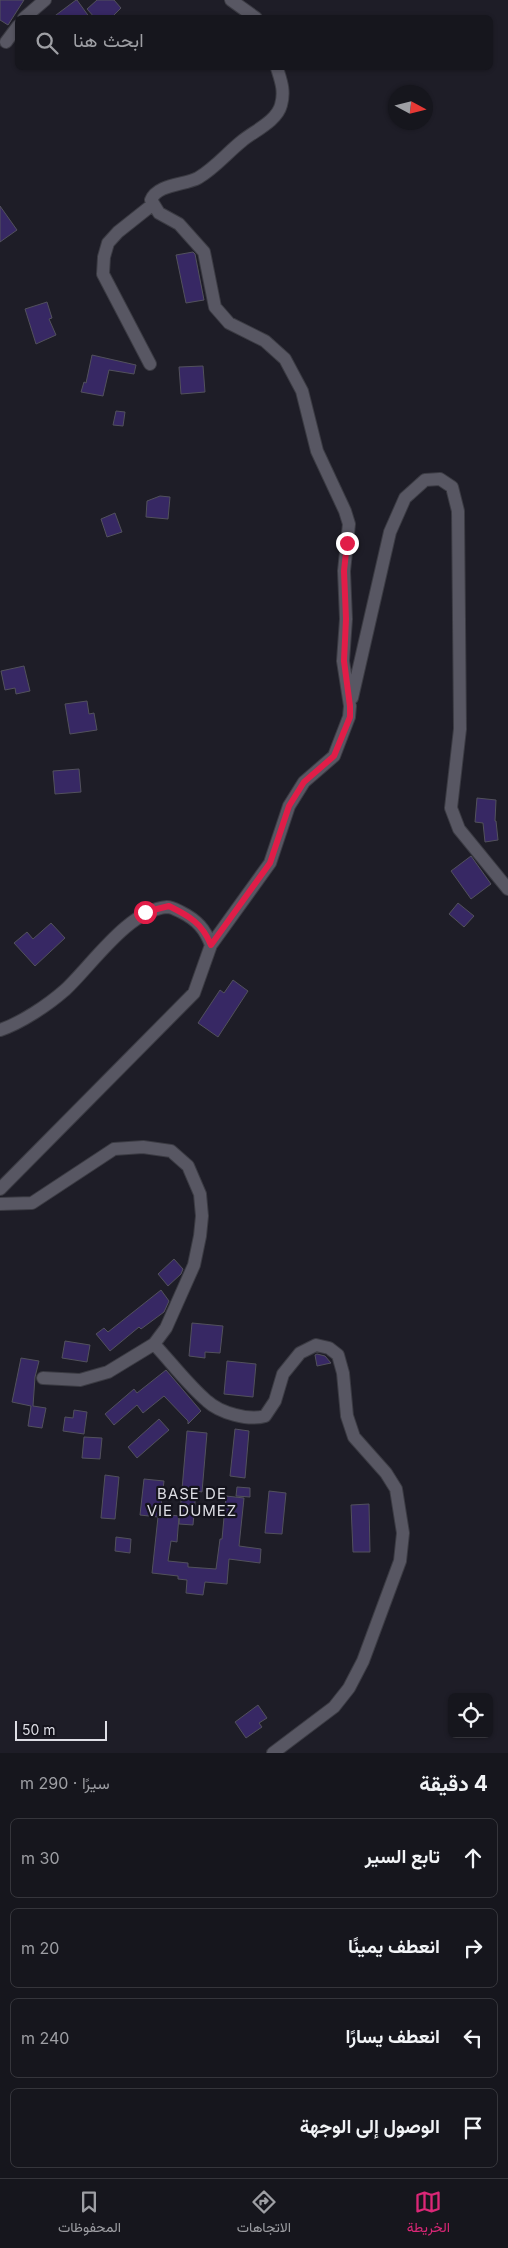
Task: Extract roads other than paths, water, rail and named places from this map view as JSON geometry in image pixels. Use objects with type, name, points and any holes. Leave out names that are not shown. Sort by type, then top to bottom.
[{"type":"street","points":[[28,15],[45,0]]},
{"type":"street","points":[[230,0],[252,15]]},
{"type":"street","points":[[6,42],[15,30]]},
{"type":"street","points":[[0,1189],[194,993],[211,945],[270,863],[289,806],[304,782],[334,756],[350,717],[344,661],[346,619],[344,571],[349,524],[345,511],[316,451],[302,391],[285,359],[264,341],[229,323],[215,307],[204,252],[179,224],[159,214],[152,205],[153,195],[163,189],[197,178],[217,165],[243,140],[262,128],[281,107],[284,89],[278,70]]},
{"type":"street","points":[[150,364],[103,274],[104,257],[108,243],[118,232],[152,205]]},
{"type":"street","points":[[350,706],[390,532],[405,498],[425,480],[440,479],[452,487],[458,511],[460,729],[451,808],[459,829],[508,889]]},
{"type":"street","points":[[0,1030],[15,1025],[64,990],[106,944],[145,912],[169,906],[193,918],[206,931],[211,945]]},
{"type":"street","points":[[0,1204],[32,1203],[114,1149],[143,1147],[171,1151],[188,1166],[200,1194],[202,1216],[194,1265],[184,1292],[166,1328],[154,1344],[108,1372],[80,1380],[44,1378]]},
{"type":"street","points":[[154,1344],[208,1402],[221,1409],[247,1417],[258,1418],[265,1416],[275,1401],[283,1374],[300,1353],[316,1345],[329,1348],[338,1355],[343,1373],[346,1416],[354,1437],[386,1473],[396,1489],[403,1533],[400,1561],[363,1661],[349,1688],[334,1707],[274,1753]]},
{"type":"district","name":"BASE DE VIE DUMEZ","points":[[192,1502]]}]
